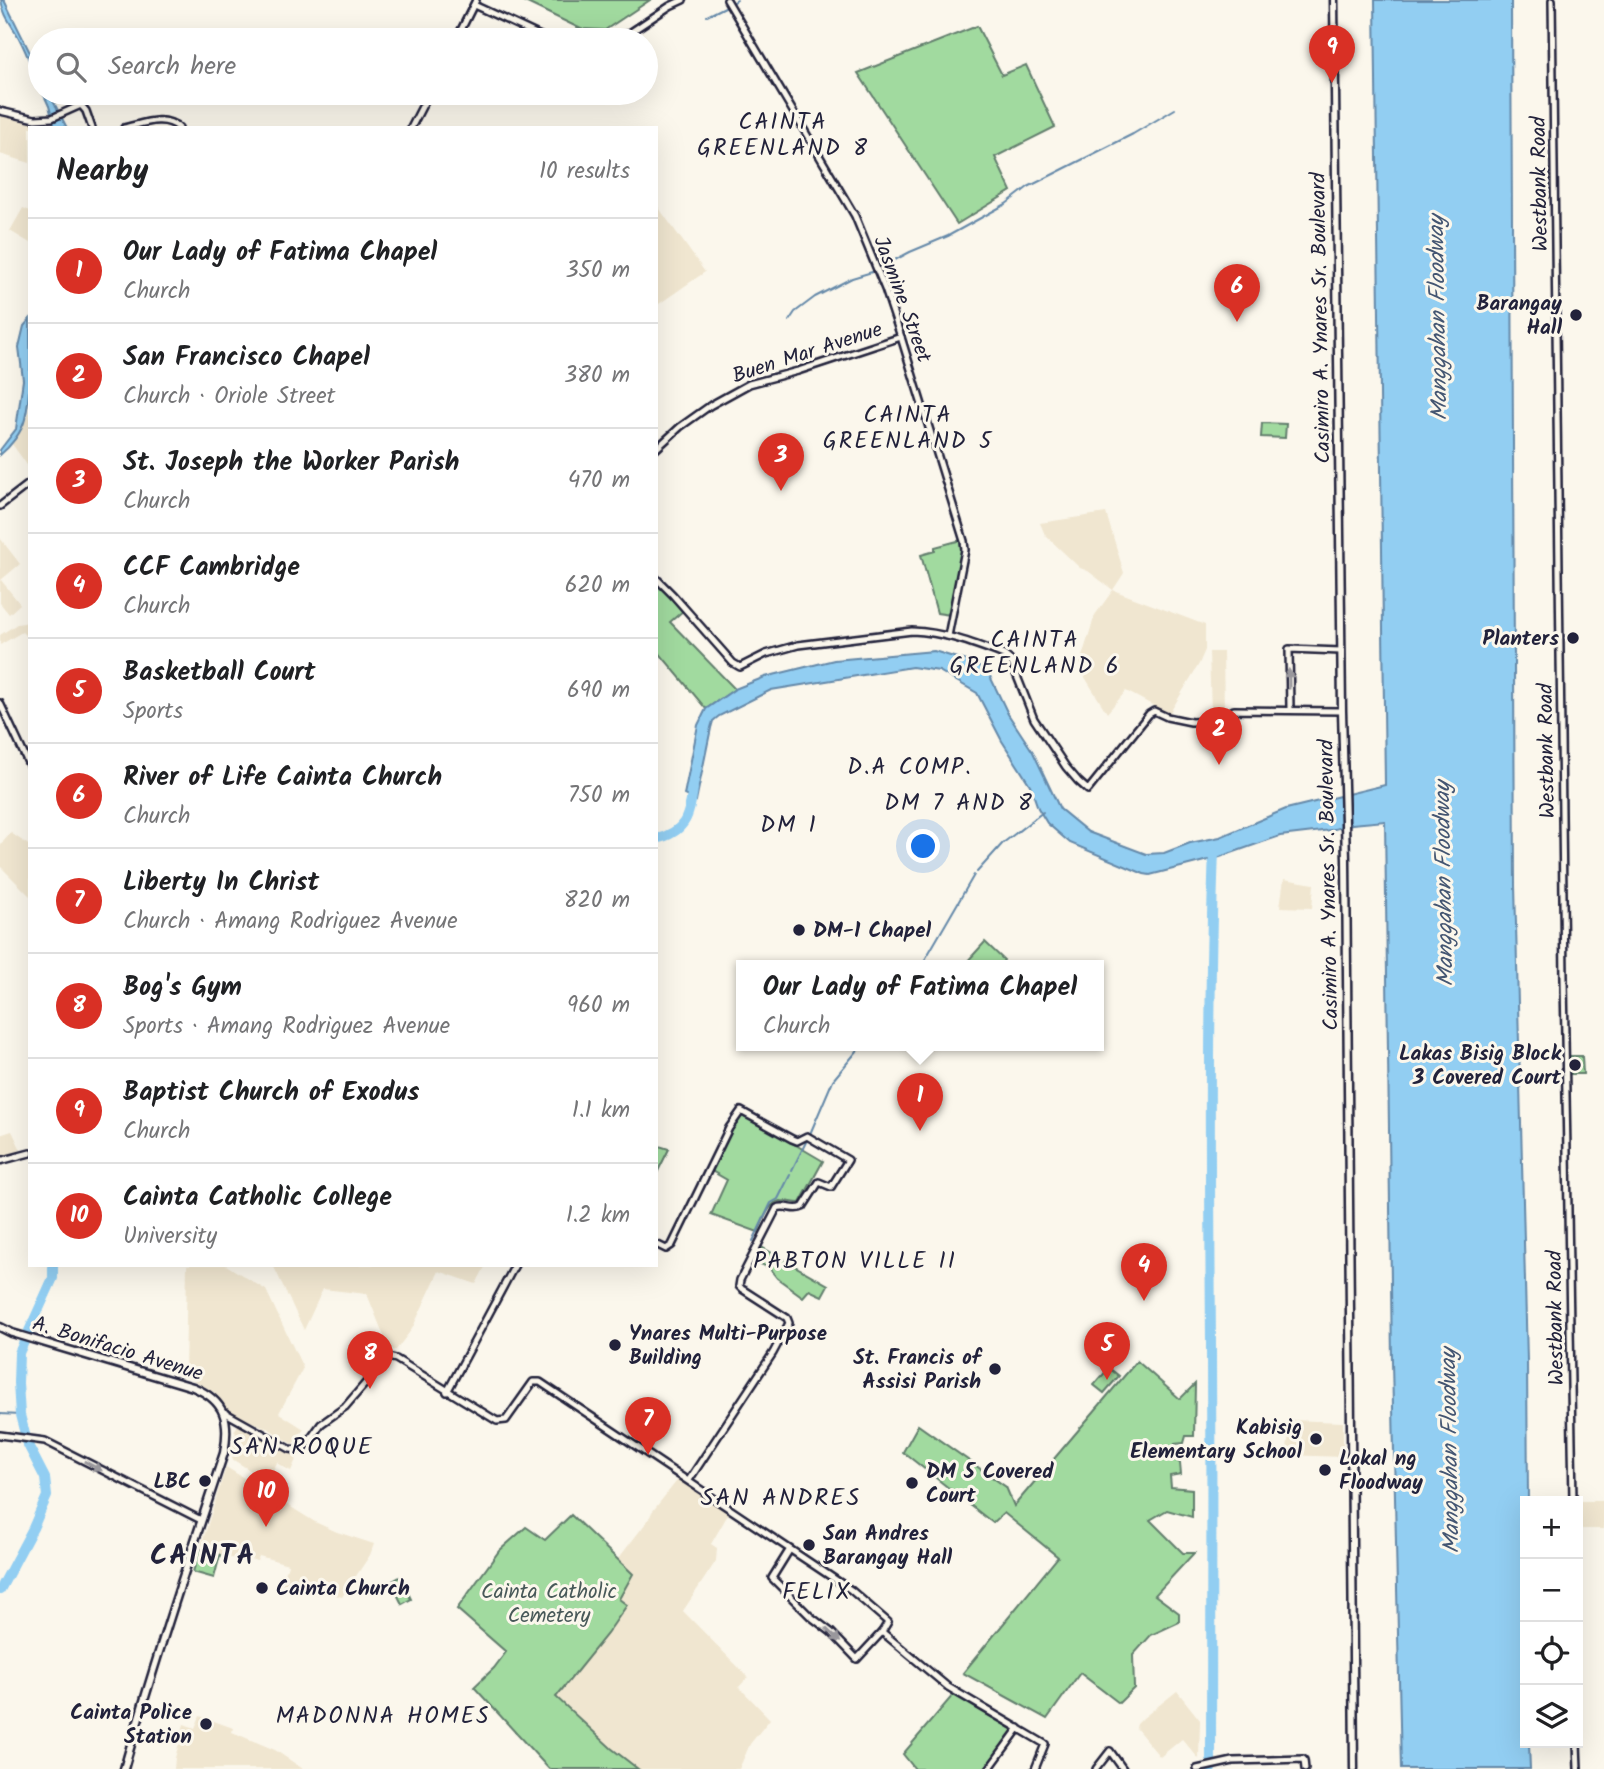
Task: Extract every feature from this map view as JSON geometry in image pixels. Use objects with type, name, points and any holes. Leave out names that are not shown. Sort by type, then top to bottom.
[{"type":"main road","name":"Casimiro A. Ynares Sr. Boulevard","points":[[1334,0],[1341,651],[1346,840],[1354,1769]]},
{"type":"main road","name":"A. Bonifacio Avenue","points":[[0,1327],[8,1332],[188,1385],[210,1397],[223,1412]]},
{"type":"main road","points":[[124,1769],[226,1445],[227,1424],[223,1412]]},
{"type":"street","points":[[637,28],[683,0]]},
{"type":"street","name":"Jasmine Street","points":[[727,0],[856,216],[901,337],[964,541],[965,550],[948,636]]},
{"type":"street","name":"Westbank Road","points":[[1552,0],[1573,1496]]},
{"type":"street","points":[[462,28],[475,3],[526,28]]},
{"type":"street","points":[[0,111],[35,119],[52,118],[81,105],[91,126]]},
{"type":"street","points":[[412,126],[423,105]]},
{"type":"street","points":[[133,126],[166,119],[177,126]]},
{"type":"street","name":"Buen Mar Avenue","points":[[658,447],[711,404],[749,384],[805,369],[901,337]]},
{"type":"street","points":[[0,506],[28,485]]},
{"type":"street","points":[[658,580],[740,667],[766,654],[798,645],[912,631],[948,636],[1009,658],[1034,719],[1066,768],[1088,790],[1154,710],[1186,722],[1214,721],[1234,710],[1342,711]]},
{"type":"street","points":[[1290,709],[1289,649],[1341,651]]},
{"type":"street","points":[[0,703],[28,763]]},
{"type":"street","points":[[658,1245],[666,1249],[672,1245],[735,1116],[741,1111],[797,1141],[807,1136],[848,1160],[831,1187],[819,1182],[803,1207],[777,1208],[740,1280],[739,1286],[742,1289],[787,1318],[789,1323],[773,1353],[689,1480]]},
{"type":"street","points":[[0,1161],[28,1154]]},
{"type":"street","points":[[447,1392],[514,1267]]},
{"type":"street","points":[[223,1412],[287,1447],[300,1450],[321,1424],[345,1407],[388,1357],[396,1359],[447,1392],[502,1422],[533,1382],[540,1382],[849,1588],[888,1622],[856,1659],[772,1578],[790,1549]]},
{"type":"street","points":[[0,1435],[46,1441],[201,1520]]},
{"type":"street","points":[[882,1632],[942,1683],[1045,1744],[1035,1769]]},
{"type":"street","points":[[989,1769],[1019,1728]]},
{"type":"street","points":[[1577,1748],[1578,1769]]},
{"type":"street","points":[[1096,1769],[1110,1751],[1123,1769]]},
{"type":"street","points":[[1199,1768],[1233,1761],[1303,1759],[1305,1769]]},
{"type":"shaded area","points":[[0,114],[36,122],[49,121],[50,126],[28,126],[28,162],[0,154]]},
{"type":"shaded area","points":[[658,207],[705,272],[658,305]]},
{"type":"shaded area","points":[[23,208],[28,210],[28,242],[10,231]]},
{"type":"shaded area","points":[[28,415],[28,466],[12,444]]},
{"type":"shaded area","points":[[1106,513],[1124,573],[1113,590],[1080,568],[1045,535],[1040,523]]},
{"type":"shaded area","points":[[0,538],[20,564],[1,580],[20,604],[9,614],[0,603]]},
{"type":"shaded area","points":[[1113,590],[1205,625],[1205,650],[1169,714],[1126,691],[1107,713],[1083,674],[1080,663],[1095,615]]},
{"type":"shaded area","points":[[28,622],[28,638],[22,632],[0,645],[0,635],[17,624]]},
{"type":"shaded area","points":[[1209,652],[1223,652],[1224,712],[1211,712]]},
{"type":"shaded area","points":[[11,833],[28,845],[28,894],[0,866],[0,845]]},
{"type":"shaded area","points":[[1284,879],[1314,884],[1312,908],[1280,907]]},
{"type":"shaded area","points":[[12,1131],[21,1150],[0,1157],[0,1135]]},
{"type":"shaded area","points":[[187,1267],[229,1267],[266,1290],[303,1368],[279,1413],[304,1429],[293,1444],[269,1429],[226,1411],[213,1397],[215,1393],[185,1375]]},
{"type":"shaded area","points":[[274,1267],[485,1267],[476,1284],[439,1271],[412,1329],[396,1350],[388,1346],[367,1294],[323,1289],[304,1330]]},
{"type":"shaded area","name":"Kabisig Elementary School","points":[[1291,1420],[1343,1422],[1343,1457],[1286,1455]]},
{"type":"shaded area","points":[[238,1425],[284,1451],[285,1449],[298,1455],[291,1471],[278,1464],[278,1461],[267,1481],[232,1459],[236,1433],[234,1431]]},
{"type":"shaded area","points":[[226,1467],[315,1522],[374,1544],[370,1555],[342,1597],[320,1590],[319,1595],[282,1585],[288,1564],[259,1556],[257,1561],[250,1559],[248,1563],[200,1549]]},
{"type":"shaded area","points":[[680,1477],[730,1511],[711,1544],[717,1548],[716,1561],[683,1611],[748,1677],[739,1687],[770,1719],[750,1744],[739,1769],[638,1769],[556,1697],[607,1634],[626,1605],[618,1599],[633,1574],[618,1559]]},
{"type":"shaded area","points":[[1583,1501],[1604,1501],[1604,1529],[1583,1529]]},
{"type":"shaded area","points":[[1177,1691],[1200,1720],[1199,1759],[1182,1739],[1160,1757],[1136,1728],[1143,1718]]},
{"type":"shaded area","points":[[200,1716],[233,1728],[232,1732],[275,1750],[303,1769],[174,1769],[184,1724],[195,1728]]},
{"type":"green space","points":[[521,0],[650,0],[608,28],[579,28]]},
{"type":"green space","points":[[977,26],[1002,75],[1026,65],[1055,127],[995,157],[1011,191],[957,224],[858,73]]},
{"type":"green space","points":[[1262,423],[1286,424],[1285,438],[1261,437]]},
{"type":"green space","points":[[961,540],[962,555],[951,615],[937,613],[921,555],[935,551],[935,547]]},
{"type":"green space","points":[[658,583],[684,610],[670,622],[735,689],[706,709],[658,651]]},
{"type":"green space","points":[[985,942],[1004,960],[969,960]]},
{"type":"green space","name":"Lakas Bisig Block 3 Covered Court","points":[[1568,1056],[1582,1056],[1583,1074],[1568,1074]]},
{"type":"green space","points":[[740,1114],[823,1161],[800,1203],[782,1201],[773,1204],[758,1232],[711,1215],[727,1180],[710,1170]]},
{"type":"green space","points":[[658,1146],[669,1149],[658,1171]]},
{"type":"green space","points":[[758,1245],[828,1285],[822,1296],[809,1290],[803,1297],[777,1278],[769,1268],[751,1259]]},
{"type":"green space","points":[[1137,1361],[1180,1399],[1195,1384],[1194,1436],[1186,1436],[1184,1443],[1175,1444],[1171,1457],[1180,1463],[1181,1474],[1170,1476],[1171,1487],[1192,1489],[1192,1517],[1167,1510],[1150,1520],[1183,1553],[1194,1553],[1155,1595],[1179,1613],[1179,1622],[1151,1635],[1133,1655],[1134,1688],[1119,1703],[1080,1673],[1047,1719],[963,1673],[1058,1557],[1004,1513],[993,1523],[903,1452],[918,1425],[1006,1487],[1014,1506]]},
{"type":"green space","points":[[1109,1368],[1119,1376],[1104,1393],[1094,1385]]},
{"type":"green space","name":"Cainta Catholic Cemetery","points":[[571,1515],[633,1574],[619,1599],[627,1605],[556,1697],[638,1769],[549,1769],[474,1687],[506,1652],[457,1609],[499,1551],[526,1527],[545,1540]]},
{"type":"green space","points":[[200,1549],[220,1555],[214,1578],[193,1572]]},
{"type":"green space","points":[[400,1577],[411,1599],[402,1604],[391,1582]]},
{"type":"green space","points":[[953,1695],[1013,1730],[985,1769],[915,1769],[903,1754]]},
{"type":"water","points":[[1,0],[4,0],[28,49],[28,58],[23,46]]},
{"type":"water","name":"Manggahan Floodway","points":[[1375,0],[1511,0],[1515,885],[1528,1496],[1520,1496],[1520,1748],[1529,1748],[1530,1769],[1401,1769],[1392,1362],[1385,821],[1280,836],[1220,857],[1150,875],[1144,874],[1070,843],[1047,823],[1030,785],[1002,741],[977,693],[939,671],[912,667],[771,690],[719,716],[713,721],[711,728],[696,801],[684,795],[698,725],[706,709],[735,689],[765,677],[834,660],[934,651],[970,662],[988,672],[1008,714],[1033,752],[1060,809],[1088,832],[1146,854],[1164,853],[1190,843],[1220,837],[1286,809],[1385,785]]},
{"type":"water","points":[[55,105],[66,126],[54,126],[49,106]]},
{"type":"water","points":[[28,321],[28,400],[25,419],[15,439],[0,455],[0,450],[16,429],[23,380],[19,347],[24,326]]},
{"type":"waterway","points":[[707,16],[725,7]]},
{"type":"waterway","points":[[789,321],[795,312],[815,297],[948,236],[1006,204],[1028,187],[1133,134],[1175,109]]},
{"type":"waterway","points":[[658,838],[680,827],[690,807],[693,789]]},
{"type":"waterway","points":[[977,872],[1003,843],[1043,812]]},
{"type":"waterway","points":[[1211,1769],[1210,1098],[1214,850]]},
{"type":"waterway","points":[[925,960],[974,875]]},
{"type":"waterway","points":[[810,1134],[833,1080],[857,1051]]},
{"type":"waterway","points":[[792,1170],[807,1140]]},
{"type":"waterway","points":[[753,1241],[771,1203],[778,1199],[790,1175]]},
{"type":"waterway","points":[[0,1590],[47,1496],[45,1478],[28,1445],[20,1415],[18,1383],[19,1353],[53,1278],[53,1267]]},
{"type":"waterway","points":[[0,1414],[20,1415]]},
{"type":"place","name":"Baptist Church of Exodus","points":[[1332,83]]},
{"type":"place","name":"Barangay Hall","points":[[1576,315]]},
{"type":"place","name":"River of Life Cainta Church","points":[[1237,322]]},
{"type":"place","name":"St. Joseph the Worker Parish","points":[[781,491]]},
{"type":"place","name":"Planters","points":[[1573,638]]},
{"type":"place","name":"San Francisco Chapel","points":[[1219,765]]},
{"type":"place","name":"DM-1 Chapel","points":[[799,930]]},
{"type":"place","name":"Lakas Bisig Block 3 Covered Court","points":[[1575,1065]]},
{"type":"place","name":"Our Lady of Fatima Chapel","points":[[920,1131]]},
{"type":"place","name":"CCF Cambridge","points":[[1144,1301]]},
{"type":"place","name":"Ynares Multi-Purpose Building","points":[[615,1345]]},
{"type":"place","name":"St. Francis of Assisi Parish","points":[[995,1369]]},
{"type":"place","name":"Basketball Court","points":[[1107,1380]]},
{"type":"place","name":"Bog's Gym","points":[[370,1389]]},
{"type":"place","name":"Kabisig Elementary School","points":[[1316,1439]]},
{"type":"place","name":"Liberty In Christ","points":[[648,1455]]},
{"type":"place","name":"Lokal ng Floodway","points":[[1325,1470]]},
{"type":"place","name":"LBC","points":[[205,1481]]},
{"type":"place","name":"DM 5 Covered Court","points":[[912,1483]]},
{"type":"place","name":"Cainta Catholic College","points":[[266,1527]]},
{"type":"place","name":"San Andres Barangay Hall","points":[[809,1545]]},
{"type":"place","name":"Cainta Church","points":[[262,1588]]},
{"type":"place","name":"Cainta Police Station","points":[[206,1724]]},
{"type":"district","name":"CAINTA GREENLAND 8","points":[[783,134]]},
{"type":"district","name":"CAINTA GREENLAND 5","points":[[908,427]]},
{"type":"district","name":"CAINTA GREENLAND 6","points":[[1035,652]]},
{"type":"district","name":"D.A COMP.","points":[[910,766]]},
{"type":"district","name":"DM 7 AND 8","points":[[959,802]]},
{"type":"district","name":"DM 1","points":[[789,824]]},
{"type":"district","name":"PABTON VILLE II","points":[[855,1260]]},
{"type":"district","name":"SAN ROQUE","points":[[302,1446]]},
{"type":"district","name":"SAN ANDRES","points":[[781,1497]]},
{"type":"district","name":"CAINTA","points":[[203,1554]]},
{"type":"district","name":"FELIX","points":[[817,1591]]},
{"type":"district","name":"MADONNA HOMES","points":[[383,1715]]}]
